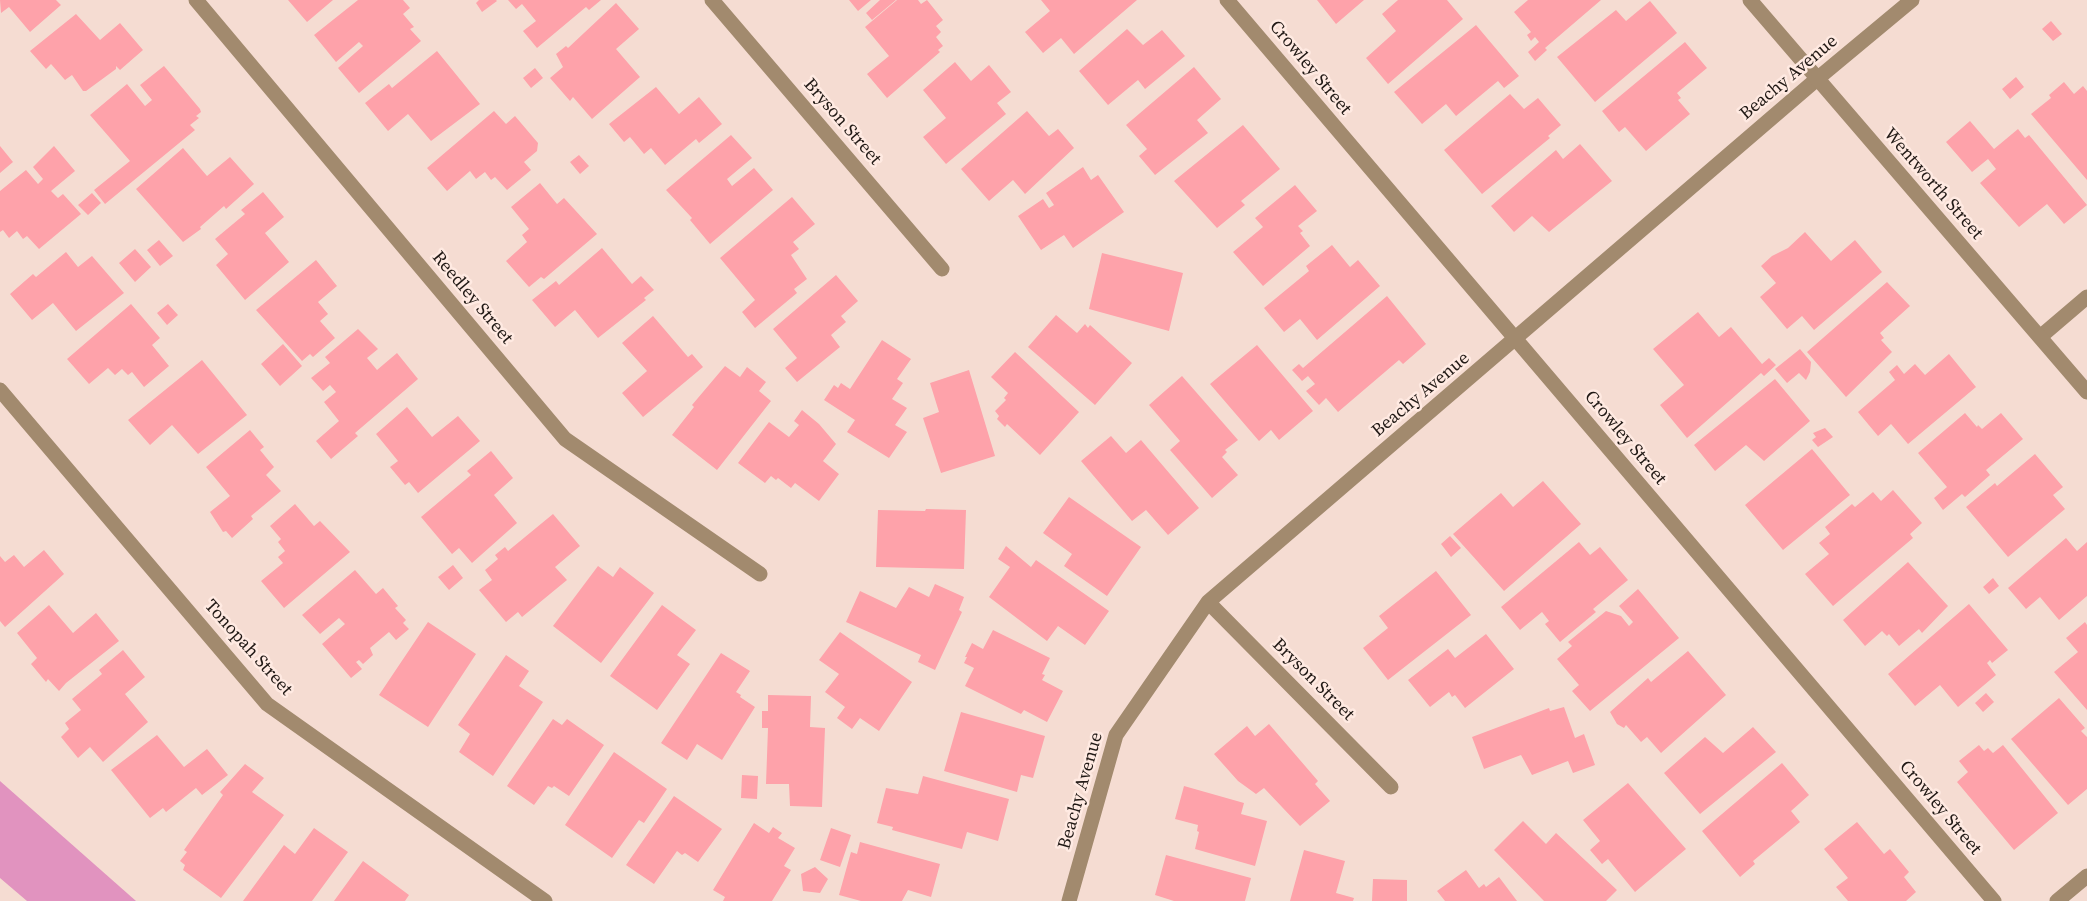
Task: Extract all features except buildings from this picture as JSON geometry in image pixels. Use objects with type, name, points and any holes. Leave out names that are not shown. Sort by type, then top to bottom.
[{"type":"street","name":"Reedley Street","points":[[196,0],[565,439],[760,574]]},
{"type":"street","name":"Bryson Street","points":[[712,0],[942,269]]},
{"type":"street","name":"Crowley Street","points":[[1227,0],[1994,901]]},
{"type":"street","name":"Wentworth Street","points":[[1750,0],[2087,392]]},
{"type":"street","name":"Beachy Avenue","points":[[1069,901],[1116,735],[1208,602],[1912,0]]},
{"type":"street","points":[[2040,337],[2087,297]]},
{"type":"street","name":"Tonopah Street","points":[[0,390],[267,704],[545,901]]},
{"type":"street","name":"Bryson Street","points":[[1208,602],[1391,787]]},
{"type":"street","points":[[2057,901],[2087,876]]},
{"type":"shaded area","points":[[0,781],[136,901],[27,901],[0,878]]}]
